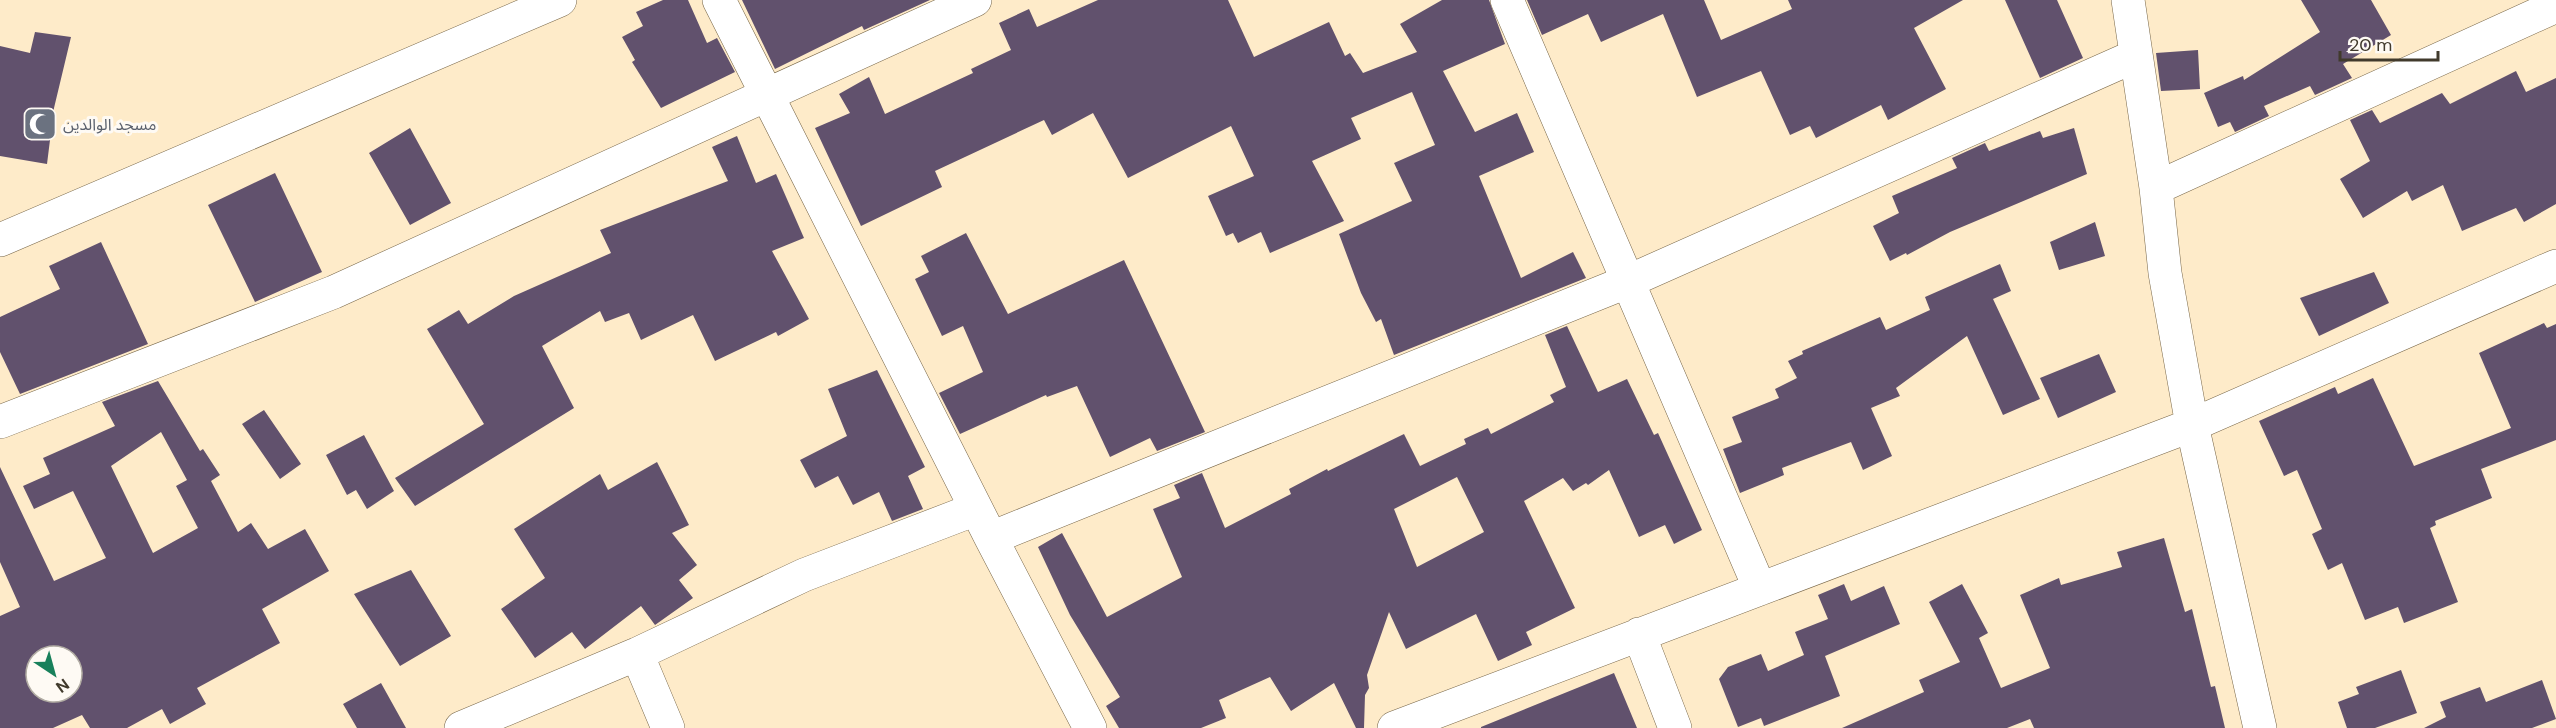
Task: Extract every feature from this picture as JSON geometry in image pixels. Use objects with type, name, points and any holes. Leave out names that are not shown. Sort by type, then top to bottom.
[{"type":"street","points":[[0,240],[560,0]]},
{"type":"street","points":[[719,0],[991,538],[1090,728]]},
{"type":"street","points":[[0,422],[334,292],[975,0]]},
{"type":"street","points":[[1507,0],[1760,589]]},
{"type":"street","points":[[2128,0],[2134,56],[2156,188],[2165,273],[2192,424],[2260,728]]},
{"type":"street","points":[[2156,188],[2556,6]]},
{"type":"street","points":[[991,538],[1629,281],[2134,56]]},
{"type":"street","points":[[1394,728],[2192,424],[2556,266]]},
{"type":"street","points":[[461,728],[637,654],[804,575],[976,508]]},
{"type":"street","points":[[1639,634],[1675,728]]},
{"type":"street","points":[[637,654],[668,728]]},
{"type":"building","points":[[663,0],[688,0],[707,43],[717,38],[735,72],[661,108],[632,62],[635,60],[622,37],[643,26],[636,12]]},
{"type":"building","points":[[742,0],[930,0],[864,30],[862,26],[775,69]]},
{"type":"building","points":[[1098,0],[1228,0],[1254,57],[1329,22],[1345,56],[1350,53],[1363,73],[1417,52],[1400,24],[1442,0],[1489,0],[1505,44],[1443,71],[1475,132],[1517,113],[1534,152],[1479,176],[1521,278],[1573,252],[1586,278],[1394,355],[1381,319],[1376,322],[1361,293],[1339,234],[1412,201],[1394,163],[1435,145],[1412,92],[1351,118],[1361,139],[1312,161],[1344,221],[1270,253],[1261,232],[1238,243],[1233,233],[1226,236],[1208,196],[1254,176],[1231,126],[1128,178],[1093,113],[1052,135],[1044,120],[935,171],[942,187],[861,226],[815,128],[850,113],[839,94],[869,77],[885,114],[973,73],[971,69],[1011,50],[999,23],[1029,9],[1037,27]]},
{"type":"building","points":[[1527,0],[1704,0],[1721,40],[1792,9],[1788,0],[1963,0],[1914,28],[1946,89],[1888,120],[1881,105],[1816,138],[1810,126],[1790,135],[1761,71],[1697,97],[1663,14],[1601,42],[1588,14],[1542,35]]},
{"type":"building","points":[[2005,0],[2057,0],[2083,58],[2040,78]]},
{"type":"building","points":[[2301,0],[2371,0],[2391,35],[2343,64],[2352,78],[2315,95],[2310,86],[2264,106],[2269,116],[2235,132],[2230,122],[2218,127],[2204,93],[2243,76],[2244,80],[2320,32]]},
{"type":"building","points":[[35,32],[71,37],[54,108],[47,164],[0,156],[0,46],[30,53]]},
{"type":"building","points":[[2198,50],[2200,89],[2161,91],[2156,53]]},
{"type":"building","points":[[2516,71],[2526,92],[2556,78],[2556,204],[2524,222],[2516,208],[2462,231],[2443,185],[2412,201],[2407,191],[2363,218],[2340,179],[2370,161],[2350,120],[2372,110],[2380,123],[2442,93],[2450,104]]},
{"type":"building","points":[[410,128],[451,203],[410,225],[369,153]]},
{"type":"building","points":[[2074,128],[2087,174],[1950,232],[1907,255],[1906,253],[1890,261],[1873,226],[1899,213],[1892,196],[1957,168],[1952,158],[1985,143],[1989,151],[2040,131],[2043,138]]},
{"type":"building","points":[[737,136],[756,183],[776,174],[804,238],[772,251],[809,319],[778,336],[776,332],[715,361],[693,315],[641,340],[629,313],[605,322],[600,311],[542,346],[574,408],[415,506],[395,478],[484,424],[427,329],[459,310],[468,324],[514,296],[611,253],[600,230],[728,181],[712,147]]},
{"type":"building","points":[[275,173],[322,272],[255,302],[208,205]]},
{"type":"building","points":[[2095,222],[2105,256],[2059,270],[2050,242]]},
{"type":"building","points":[[966,233],[1008,314],[1124,260],[1205,432],[1157,451],[1150,438],[1110,457],[1077,386],[1047,397],[1046,395],[960,434],[939,393],[983,372],[963,326],[942,336],[915,279],[929,272],[921,256]]},
{"type":"building","points":[[101,242],[148,344],[20,394],[0,352],[0,317],[60,289],[49,266]]},
{"type":"building","points":[[2000,264],[2011,291],[1993,299],[2040,399],[2003,415],[1967,336],[1896,388],[1900,396],[1871,408],[1892,456],[1863,470],[1851,442],[1782,468],[1784,475],[1740,493],[1723,449],[1742,442],[1732,417],[1779,398],[1775,389],[1797,378],[1788,361],[1803,354],[1802,351],[1880,317],[1886,330],[1930,310],[1925,297]]},
{"type":"building","points":[[2374,272],[2389,303],[2319,336],[2300,298]]},
{"type":"building","points":[[2544,323],[2547,328],[2556,324],[2556,440],[2481,469],[2492,498],[2435,521],[2436,525],[2430,528],[2458,602],[2404,623],[2398,607],[2365,620],[2342,563],[2328,570],[2312,534],[2322,529],[2297,470],[2284,476],[2259,421],[2335,387],[2338,394],[2373,378],[2414,466],[2511,428],[2479,353]]},
{"type":"building","points":[[1567,326],[1598,392],[1627,379],[1654,435],[1658,433],[1702,530],[1674,544],[1665,525],[1639,537],[1609,470],[1588,485],[1586,483],[1573,491],[1563,478],[1524,501],[1575,608],[1526,632],[1532,645],[1498,661],[1476,614],[1406,649],[1389,612],[1367,675],[1369,688],[1365,695],[1364,728],[1356,728],[1334,683],[1291,711],[1270,677],[1219,700],[1226,718],[1201,728],[1119,728],[1106,706],[1120,697],[1070,615],[1038,547],[1062,533],[1107,617],[1182,577],[1153,509],[1180,498],[1174,485],[1202,473],[1225,528],[1291,494],[1289,489],[1327,469],[1328,471],[1404,434],[1420,466],[1466,444],[1464,439],[1488,428],[1491,434],[1554,402],[1550,395],[1566,387],[1545,335]],"holes":[[[1457,477],[1484,532],[1417,567],[1394,509]]]},
{"type":"building","points":[[2099,354],[2116,392],[2058,418],[2040,378]]},
{"type":"building","points":[[877,370],[925,467],[908,476],[923,509],[892,521],[879,492],[853,505],[838,476],[815,488],[800,460],[847,436],[828,389]]},
{"type":"building","points":[[158,381],[200,451],[203,449],[220,475],[211,481],[238,532],[251,523],[268,549],[305,529],[329,571],[262,609],[280,643],[197,688],[206,704],[170,724],[162,709],[127,728],[90,728],[82,715],[53,728],[0,728],[0,616],[20,607],[0,562],[0,467],[54,581],[106,558],[73,491],[34,509],[23,486],[50,474],[43,458],[115,426],[102,402]],"holes":[[[161,432],[187,480],[176,486],[198,528],[153,553],[111,466]]]},
{"type":"building","points":[[264,410],[301,464],[280,479],[242,424]]},
{"type":"building","points":[[364,435],[394,491],[367,509],[356,490],[347,495],[326,455]]},
{"type":"building","points":[[657,462],[689,525],[672,533],[697,565],[679,580],[693,598],[655,625],[641,606],[585,649],[572,632],[535,658],[501,609],[545,578],[514,529],[600,474],[608,490]]},
{"type":"building","points":[[2164,538],[2185,612],[2192,609],[2211,687],[2215,686],[2225,728],[2034,728],[2030,719],[2007,728],[1842,728],[1924,692],[1919,680],[1960,662],[1929,602],[1962,584],[1988,633],[1979,638],[2001,688],[2050,668],[2020,595],[2059,578],[2061,585],[2122,567],[2117,552]]},
{"type":"building","points":[[411,570],[451,636],[400,666],[354,594]]},
{"type":"building","points":[[1844,584],[1851,601],[1884,586],[1900,624],[1825,656],[1840,696],[1764,726],[1761,718],[1738,727],[1719,679],[1728,667],[1761,654],[1768,671],[1804,655],[1795,632],[1828,619],[1818,595]]},
{"type":"building","points":[[2401,670],[2417,713],[2375,728],[2347,728],[2338,702],[2359,694],[2356,687]]},
{"type":"building","points":[[1614,673],[1637,728],[1481,728],[1481,727]]},
{"type":"building","points":[[2542,680],[2556,719],[2532,728],[2424,728],[2446,717],[2440,702],[2480,687],[2486,702]]},
{"type":"building","points":[[381,683],[406,728],[357,728],[343,704]]},
{"type":"place","name":"مسجد الوالدين","points":[[40,124]]}]
